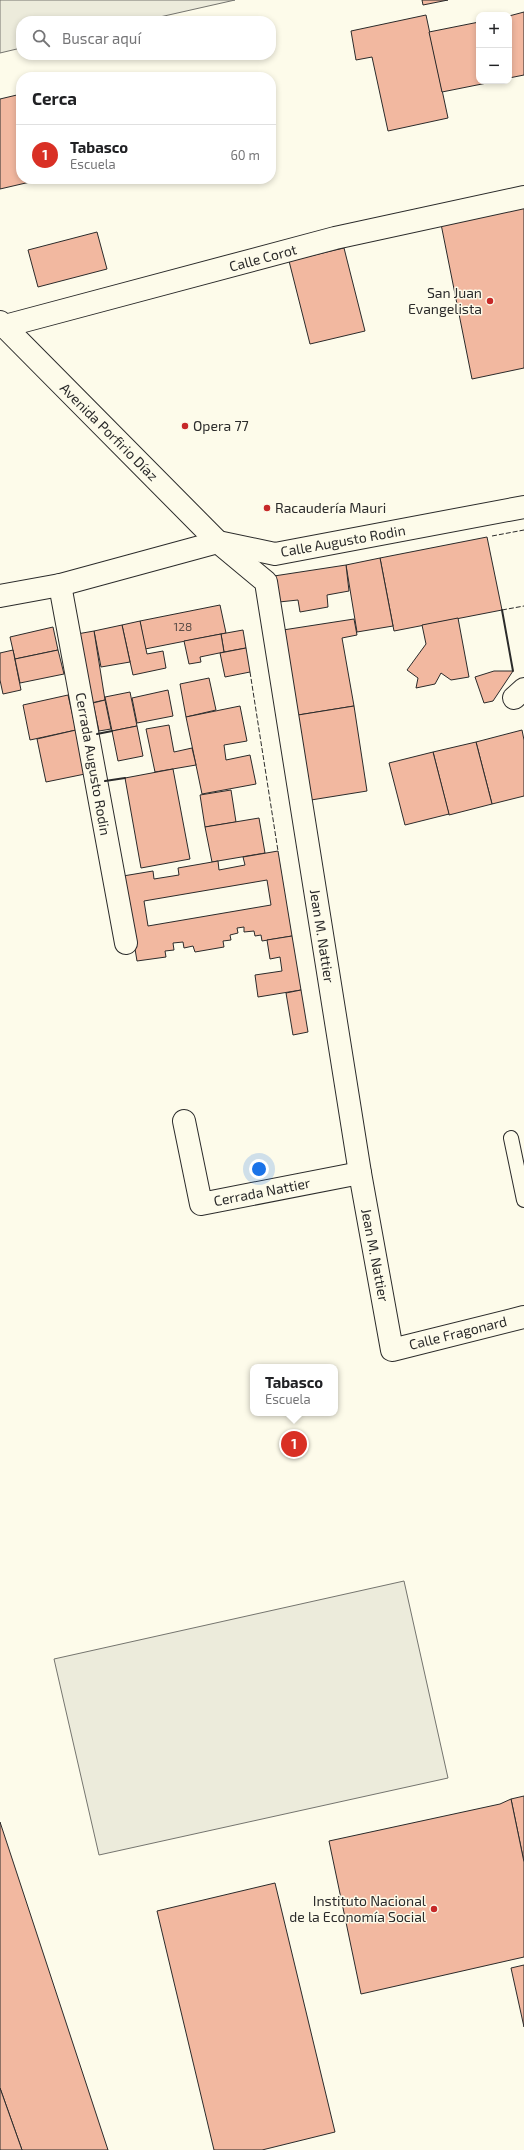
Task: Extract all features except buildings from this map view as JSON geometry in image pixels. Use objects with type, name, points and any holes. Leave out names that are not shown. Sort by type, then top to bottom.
[{"type":"street","name":"Calle Corot","points":[[2,324],[336,238],[524,197]]},
{"type":"street","name":"Avenida Porfirio Díaz","points":[[2,324],[218,542]]},
{"type":"street","name":"Calle Augusto Rodin","points":[[0,596],[60,584],[218,542],[275,554],[520,508]]},
{"type":"street","name":"Jean M. Nattier","points":[[218,542],[266,582],[360,1173],[392,1350]]},
{"type":"street","name":"Cerrada Augusto Rodin","points":[[60,584],[126,943]]},
{"type":"street","name":"Cerrada Nattier","points":[[184,1120],[201,1204],[360,1173]]},
{"type":"street","name":"Calle Fragonard","points":[[392,1350],[524,1317]]},
{"type":"lane","points":[[511,1138],[524,1200]]},
{"type":"shaded area","points":[[0,0],[235,0],[164,16],[16,16],[16,49],[0,53]]},
{"type":"shaded area","points":[[404,1581],[448,1778],[99,1855],[54,1659]]},
{"type":"fence","points":[[492,536],[524,530]]},
{"type":"fence","points":[[502,610],[524,606]]},
{"type":"fence","points":[[250,672],[278,851]]},
{"type":"wall","points":[[502,610],[513,671]]},
{"type":"wall","points":[[97,734],[112,731]]},
{"type":"wall","points":[[105,781],[125,778]]},
{"type":"place","name":"San Juan Evangelista","points":[[490,301]]},
{"type":"place","name":"Opera 77","points":[[185,426]]},
{"type":"place","name":"Racaudería Mauri","points":[[267,508]]},
{"type":"place","name":"Tabasco","points":[[294,1444]]},
{"type":"place","name":"Instituto Nacional de la Economía Social","points":[[434,1909]]}]
